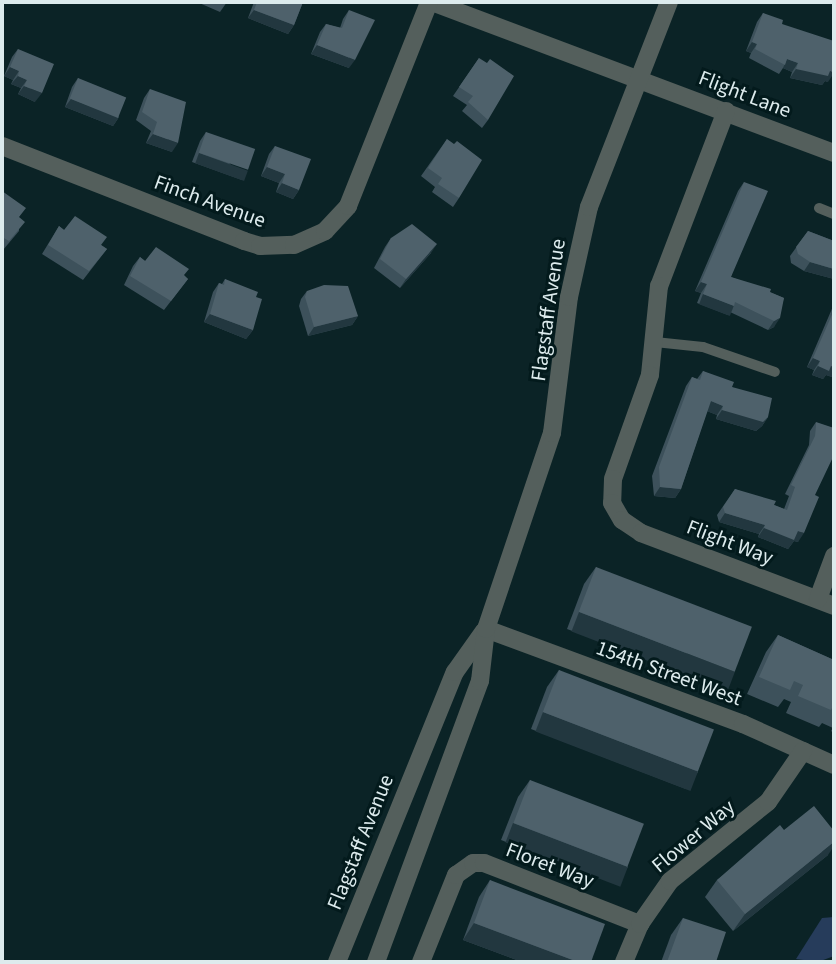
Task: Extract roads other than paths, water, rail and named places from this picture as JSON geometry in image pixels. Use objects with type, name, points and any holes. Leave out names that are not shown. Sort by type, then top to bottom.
[{"type":"street","name":"Flight Lane","points":[[431,2],[834,153]]},
{"type":"street","name":"Finch Avenue","points":[[2,146],[244,241],[260,246],[294,245],[325,231],[348,206],[431,2]]},
{"type":"street","name":"Flagstaff Avenue","points":[[376,962],[480,681],[486,629],[552,433],[569,296],[589,207],[668,2]]},
{"type":"street","points":[[655,342],[663,273],[726,111]]},
{"type":"street","name":"Flight Way","points":[[655,342],[644,395],[610,491],[616,512],[641,533],[826,603]]},
{"type":"street","points":[[826,603],[834,556]]},
{"type":"street","name":"Flagstaff Avenue","points":[[337,962],[455,672],[486,629]]},
{"type":"street","name":"154th Street West","points":[[486,629],[743,724],[834,765]]},
{"type":"street","name":"Flower Way","points":[[624,962],[640,924],[670,881],[768,802],[803,751]]},
{"type":"street","name":"Floret Way","points":[[421,962],[456,875],[473,863],[484,863],[640,924]]},
{"type":"lane","points":[[819,208],[834,214]]},
{"type":"lane","points":[[655,342],[703,347],[775,372]]},
{"type":"water","points":[[834,917],[834,956],[818,962],[796,959],[822,918]]}]
